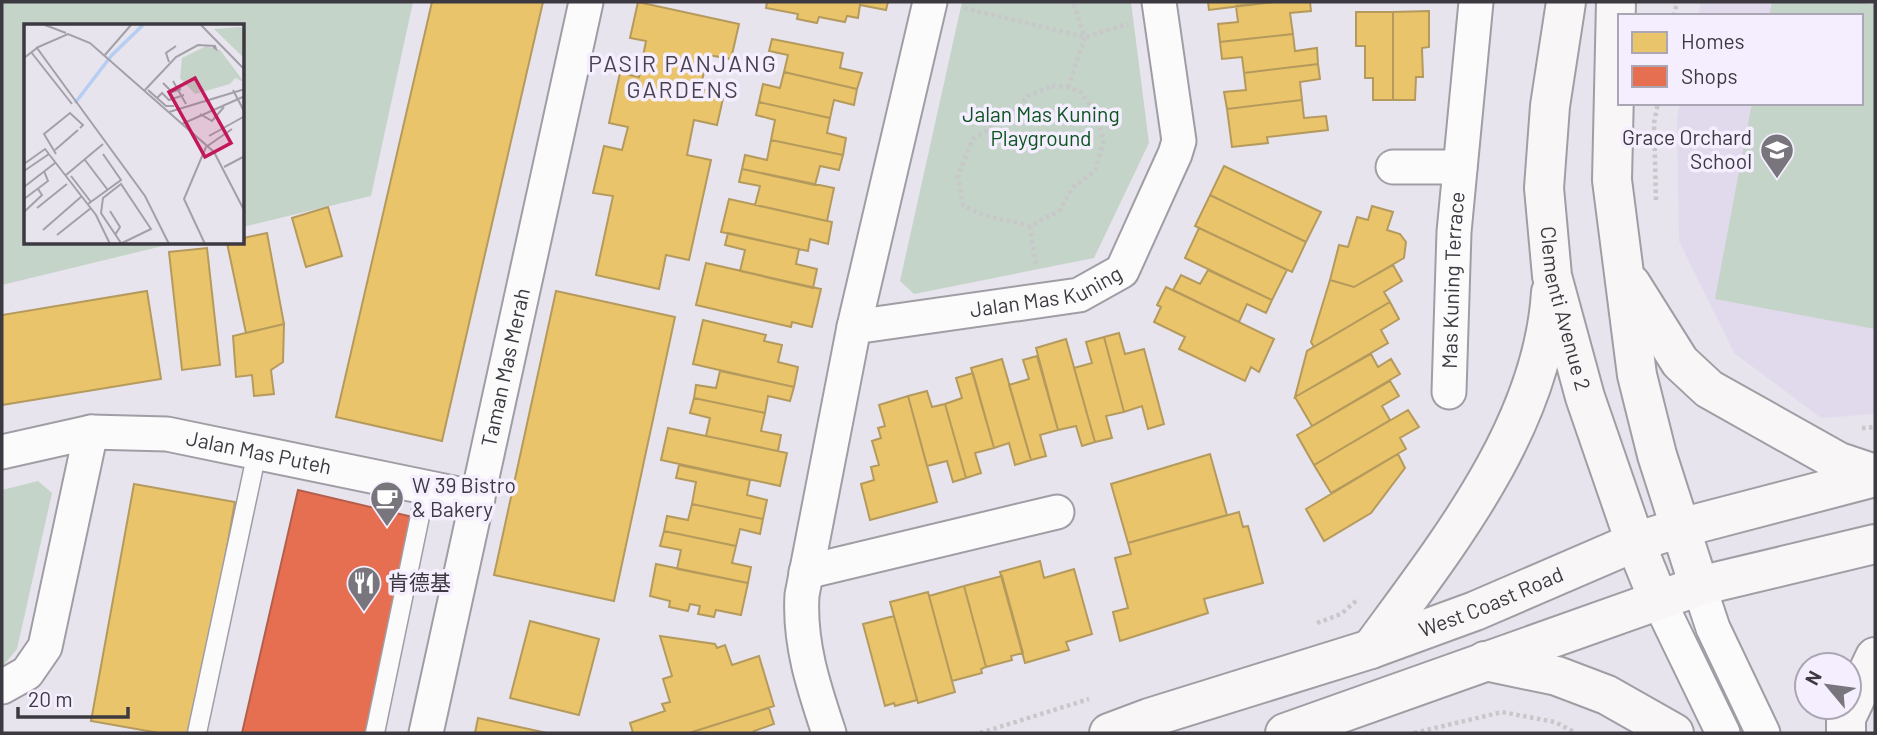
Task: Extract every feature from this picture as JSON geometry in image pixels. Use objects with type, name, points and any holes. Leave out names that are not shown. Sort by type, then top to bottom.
[{"type":"main road","name":"Clementi Avenue 2","points":[[1566,2],[1550,106],[1544,188],[1552,276],[1586,397],[1635,542],[1659,601]]},
{"type":"main road","points":[[1616,2],[1612,180],[1637,375],[1648,423],[1699,586]]},
{"type":"main road","points":[[1625,273],[1680,362],[1709,389],[1839,462],[1875,475]]},
{"type":"main road","points":[[1371,649],[1492,474],[1539,364],[1550,316],[1552,276]]},
{"type":"main road","name":"West Coast Road","points":[[1109,733],[1371,649],[1475,611],[1635,542],[1875,475]]},
{"type":"main road","points":[[1285,733],[1699,586],[1875,544]]},
{"type":"main road","points":[[1846,733],[1846,718],[1875,657]]},
{"type":"main road","points":[[1484,661],[1557,676],[1607,695],[1674,733]]},
{"type":"street","name":"Taman Mas Merah","points":[[426,733],[586,2]]},
{"type":"street","name":"Jalan Mas Kuning","points":[[854,327],[1079,295],[1122,271],[1179,141],[1159,2]]},
{"type":"street","name":"Mas Kuning Terrace","points":[[1449,392],[1454,232],[1476,2]]},
{"type":"street","points":[[829,733],[814,687],[802,631],[802,595],[854,327],[941,4]]},
{"type":"street","name":"Mas Kuning Terrace","points":[[1393,167],[1460,167]]},
{"type":"street","name":"Jalan Mas Puteh","points":[[2,452],[91,432],[167,434],[478,498]]},
{"type":"street","points":[[2,687],[27,673],[44,647],[91,432]]},
{"type":"street","points":[[806,572],[1057,512]]},
{"type":"street","points":[[1699,586],[1713,628],[1763,733]]},
{"type":"street","points":[[1659,601],[1723,733]]},
{"type":"lane","points":[[197,733],[257,452]]},
{"type":"lane","points":[[375,733],[426,487]]},
{"type":"path","points":[[1068,87],[1086,37],[1073,2]]},
{"type":"path","points":[[941,4],[1086,37],[1130,24]]},
{"type":"path","points":[[1052,86],[1068,87],[1081,92],[1095,114],[1104,140],[1095,170],[1072,188],[1059,211],[1030,226],[983,215],[963,205],[958,175],[973,139],[1012,114],[1028,96],[1052,86]]},
{"type":"path","points":[[1656,213],[1654,123],[1658,105]]},
{"type":"path","points":[[1030,226],[1038,277]]},
{"type":"path","points":[[1316,623],[1341,614],[1360,597]]},
{"type":"path","points":[[980,733],[1097,696]]},
{"type":"path","points":[[1414,733],[1502,712],[1555,722],[1576,733]]},
{"type":"shaded area","name":"Grace Orchard School","points":[[1701,2],[1875,2],[1875,414],[1821,418],[1734,353],[1679,241],[1677,119],[1680,105],[1863,105],[1863,14],[1698,14]]},
{"type":"green space","points":[[2,2],[413,2],[371,196],[245,227],[245,24],[24,24],[24,245],[167,245],[2,285]]},
{"type":"green space","name":"Jalan Mas Kuning Playground","points":[[962,2],[1131,2],[1149,143],[1094,258],[914,294],[900,281]]},
{"type":"green space","points":[[1772,2],[1857,2],[1875,5],[1875,329],[1715,299],[1752,105],[1863,105],[1863,14],[1769,14]]},
{"type":"green space","points":[[38,481],[52,493],[17,649],[2,667],[2,490]]},
{"type":"building: Homes","points":[[432,2],[543,2],[442,441],[336,417]]},
{"type":"building: Homes","points":[[638,2],[739,24],[731,59],[708,55],[700,89],[724,94],[717,125],[694,120],[687,155],[711,160],[689,260],[666,255],[659,289],[596,275],[613,196],[593,193],[604,146],[622,150],[628,127],[609,123],[620,73],[639,77],[646,41],[630,38]]},
{"type":"building: Homes","points":[[767,2],[888,2],[886,10],[860,5],[858,18],[847,16],[845,22],[819,17],[817,23],[797,19],[798,14],[766,8]]},
{"type":"building: Homes","points":[[1208,2],[1273,2],[1209,10]]},
{"type":"building: Homes","points":[[1310,2],[1311,11],[1290,13],[1293,34],[1220,42],[1218,24],[1238,22],[1236,6]]},
{"type":"building: Homes","points":[[1429,11],[1429,47],[1422,48],[1423,77],[1416,77],[1415,100],[1393,100],[1393,12]]},
{"type":"building: Homes","points":[[1356,12],[1393,12],[1393,100],[1373,100],[1373,78],[1365,78],[1365,46],[1356,46]]},
{"type":"building: Homes","points":[[1293,34],[1295,51],[1317,48],[1318,64],[1244,73],[1242,57],[1222,59],[1220,42]]},
{"type":"building: Homes","points":[[772,39],[843,53],[840,68],[862,73],[857,89],[784,72],[788,55],[769,51]]},
{"type":"building: Homes","points":[[1318,64],[1320,79],[1300,82],[1302,100],[1227,109],[1224,92],[1246,90],[1244,73]]},
{"type":"building: Homes","points":[[784,72],[857,89],[854,105],[834,100],[830,118],[759,102],[763,84],[780,88]]},
{"type":"building: Homes","points":[[1302,100],[1304,118],[1326,116],[1328,130],[1267,137],[1268,143],[1232,147],[1227,109]]},
{"type":"building: Homes","points":[[759,102],[830,118],[827,133],[846,138],[843,155],[771,140],[775,120],[756,115]]},
{"type":"building: Homes","points":[[771,140],[843,155],[839,170],[820,166],[815,185],[742,169],[745,155],[767,160]]},
{"type":"building: Homes","points":[[1224,166],[1321,212],[1306,242],[1210,195]]},
{"type":"building: Homes","points":[[742,169],[834,188],[827,221],[755,205],[760,186],[739,182]]},
{"type":"building: Homes","points":[[1210,195],[1306,242],[1292,272],[1195,226]]},
{"type":"building: Homes","points":[[729,199],[832,222],[828,244],[810,239],[808,251],[721,232]]},
{"type":"building: Homes","points":[[1372,206],[1393,212],[1387,230],[1400,234],[1406,242],[1404,258],[1354,287],[1330,280],[1339,245],[1348,247],[1357,217],[1368,220]]},
{"type":"building: Homes","points":[[328,207],[342,256],[306,267],[292,218]]},
{"type":"building: Homes","points":[[1199,228],[1287,270],[1272,300],[1185,258]]},
{"type":"building: Homes","points":[[267,233],[284,324],[246,333],[227,245],[245,245],[245,238]]},
{"type":"building: Homes","points":[[728,233],[799,249],[796,264],[817,269],[813,288],[740,271],[745,250],[725,245]]},
{"type":"building: Homes","points":[[207,248],[220,365],[182,370],[169,252]]},
{"type":"building: Homes","points":[[706,263],[821,289],[812,327],[792,322],[791,327],[696,305]]},
{"type":"building: Homes","points":[[1393,265],[1402,281],[1384,292],[1390,302],[1314,347],[1311,342],[1330,280],[1354,287]]},
{"type":"building: Homes","points":[[1208,270],[1272,300],[1266,313],[1247,304],[1239,322],[1173,290],[1181,275],[1200,284]]},
{"type":"building: Homes","points":[[1166,287],[1274,339],[1259,372],[1251,367],[1245,381],[1179,349],[1185,337],[1154,322],[1161,307],[1157,305]]},
{"type":"building: Homes","points":[[147,291],[161,379],[2,405],[2,315]]},
{"type":"building: Homes","points":[[556,291],[675,317],[614,601],[494,575]]},
{"type":"building: Homes","points":[[1390,302],[1399,319],[1381,330],[1388,343],[1295,397],[1307,351]]},
{"type":"building: Homes","points":[[703,320],[766,335],[764,341],[782,345],[778,362],[798,367],[794,387],[693,364]]},
{"type":"building: Homes","points":[[284,324],[283,362],[271,370],[274,394],[254,396],[252,375],[236,377],[233,336]]},
{"type":"building: Homes","points":[[1119,333],[1125,354],[1144,349],[1164,424],[1148,429],[1142,406],[1124,412],[1104,337]]},
{"type":"building: Homes","points":[[1104,337],[1124,412],[1106,416],[1112,438],[1095,442],[1074,368],[1092,363],[1086,342]]},
{"type":"building: Homes","points":[[1066,339],[1095,442],[1082,446],[1076,426],[1058,430],[1036,348]]},
{"type":"building: Homes","points":[[1371,354],[1378,367],[1391,359],[1400,374],[1312,426],[1295,397]]},
{"type":"building: Homes","points":[[1037,356],[1058,430],[1040,435],[1046,456],[1031,460],[1009,385],[1029,379],[1023,360]]},
{"type":"building: Homes","points":[[1002,359],[1031,460],[1015,465],[1009,443],[994,448],[971,368]]},
{"type":"building: Homes","points":[[720,371],[794,387],[790,401],[768,396],[765,413],[694,398],[696,385],[716,388]]},
{"type":"building: Homes","points":[[973,373],[994,448],[975,453],[981,473],[966,478],[945,404],[962,398],[956,378]]},
{"type":"building: Homes","points":[[1390,381],[1399,396],[1382,406],[1390,420],[1314,465],[1297,435]]},
{"type":"building: Homes","points":[[927,391],[932,407],[945,404],[966,478],[953,482],[947,461],[927,466],[908,396]]},
{"type":"building: Homes","points":[[908,396],[937,502],[870,520],[861,484],[874,480],[871,467],[879,465],[872,441],[881,438],[878,428],[885,426],[879,405]]},
{"type":"building: Homes","points":[[694,398],[765,413],[761,431],[781,435],[778,451],[706,436],[710,418],[690,413]]},
{"type":"building: Homes","points":[[1408,410],[1419,427],[1400,438],[1406,449],[1331,493],[1314,465]]},
{"type":"building: Homes","points":[[668,428],[787,453],[780,486],[661,460]]},
{"type":"building: Homes","points":[[1210,454],[1227,515],[1128,543],[1111,484]]},
{"type":"building: Homes","points":[[1398,454],[1405,468],[1371,513],[1324,541],[1306,509]]},
{"type":"building: Homes","points":[[679,465],[750,480],[747,495],[767,500],[763,519],[692,504],[696,482],[676,478]]},
{"type":"building: Homes","points":[[134,484],[235,502],[194,733],[159,733],[91,721]]},
{"type":"building: Homes","points":[[692,504],[763,519],[760,534],[740,529],[736,546],[664,531],[667,516],[688,520]]},
{"type":"building: Homes","points":[[1239,512],[1243,527],[1248,526],[1263,583],[1204,599],[1208,613],[1120,641],[1113,612],[1128,608],[1115,558],[1131,554],[1128,543]]},
{"type":"building: Homes","points":[[664,531],[736,546],[732,563],[751,567],[748,583],[677,569],[681,550],[660,546]]},
{"type":"building: Homes","points":[[1040,561],[1044,578],[1074,569],[1092,634],[1066,642],[1069,650],[1025,663],[1000,572]]},
{"type":"building: Homes","points":[[656,564],[748,583],[741,615],[716,610],[714,617],[698,614],[700,606],[690,604],[688,611],[669,607],[670,601],[650,596]]},
{"type":"building: Homes","points":[[1002,576],[1023,653],[1011,656],[1012,660],[986,667],[964,586]]},
{"type":"building: Homes","points":[[964,586],[986,667],[981,669],[982,673],[952,681],[929,596]]},
{"type":"building: Homes","points":[[928,592],[955,692],[918,703],[890,602]]},
{"type":"building: Homes","points":[[894,616],[917,700],[885,706],[863,624]]},
{"type":"building: Homes","points":[[530,621],[599,639],[579,715],[510,698]]},
{"type":"building: Homes","points":[[660,636],[715,644],[717,648],[725,645],[732,665],[759,656],[774,706],[689,733],[633,733],[630,723],[665,711],[662,704],[670,702],[663,679],[672,676]]},
{"type":"building: Homes","points":[[769,708],[774,724],[754,731],[755,733],[689,733]]},
{"type":"building: Homes","points":[[478,718],[547,733],[475,733]]},
{"type":"building: Shops","points":[[298,490],[417,518],[367,733],[242,733]]},
{"type":"place","name":"Grace Orchard School","points":[[1777,180]]},
{"type":"place","name":"W 39 Bistro & Bakery","points":[[387,528]]},
{"type":"place","name":"肯德基","points":[[364,613]]},
{"type":"district","name":"PASIR PANJANG GARDENS","points":[[683,77]]}]
